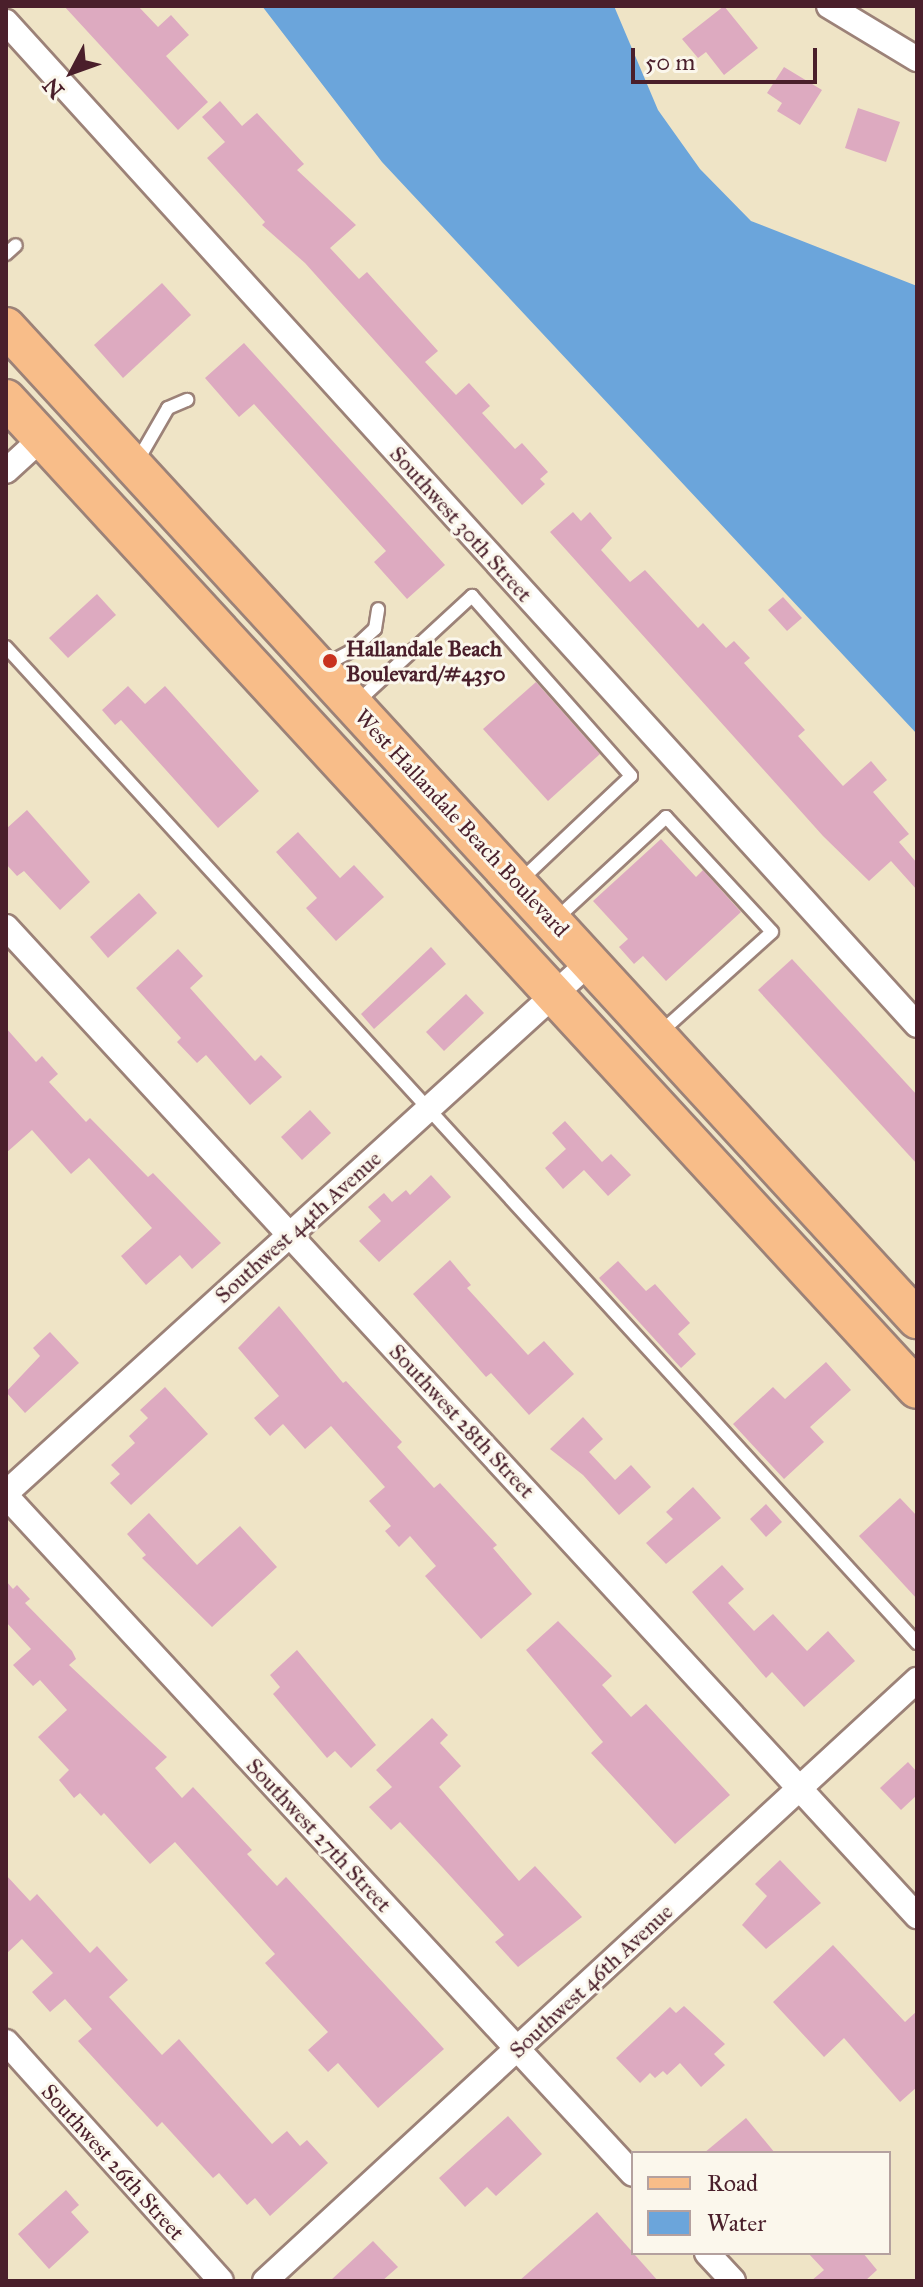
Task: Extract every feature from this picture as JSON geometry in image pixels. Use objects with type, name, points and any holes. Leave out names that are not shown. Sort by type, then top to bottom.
[{"type":"main road","name":"West Hallandale Beach Boulevard","points":[[6,327],[917,1319]]},
{"type":"main road","points":[[6,374],[44,408],[103,432]]},
{"type":"main road","points":[[6,399],[910,1376]]},
{"type":"main road","points":[[42,438],[70,443],[168,502]]},
{"type":"street","points":[[829,6],[917,59]]},
{"type":"street","name":"Southwest 30th Street","points":[[6,22],[917,1025]]},
{"type":"street","points":[[6,471],[42,438]]},
{"type":"street","name":"Southwest 28th Street","points":[[6,927],[917,1916]]},
{"type":"street","name":"Southwest 44th Avenue","points":[[6,1495],[590,962]]},
{"type":"street","name":"Southwest 27th Street","points":[[6,1495],[631,2172]]},
{"type":"street","name":"Southwest 46th Avenue","points":[[265,2281],[917,1680]]},
{"type":"street","name":"Southwest 26th Street","points":[[6,2042],[221,2281]]},
{"type":"street","points":[[709,2255],[733,2281]]},
{"type":"lane","points":[[135,467],[168,408],[187,400]]},
{"type":"lane","points":[[354,705],[472,596],[631,776],[517,883]]},
{"type":"lane","points":[[320,668],[351,651],[375,629],[378,609]]},
{"type":"lane","points":[[6,647],[917,1643]]},
{"type":"lane","points":[[553,921],[666,817],[772,932],[658,1036]]},
{"type":"water","points":[[262,6],[614,6],[658,110],[700,169],[751,221],[917,286],[917,734],[382,162]]},
{"type":"building","points":[[64,6],[138,6],[158,27],[171,15],[189,35],[166,56],[208,102],[178,130]]},
{"type":"building","points":[[724,6],[758,48],[724,75],[706,52],[698,58],[682,39]]},
{"type":"building","points":[[784,67],[822,90],[800,125],[777,111],[782,103],[767,93]]},
{"type":"building","points":[[220,101],[242,126],[257,113],[304,164],[297,170],[356,225],[330,248],[359,279],[367,272],[438,351],[425,362],[456,395],[469,383],[490,406],[482,413],[515,449],[522,443],[548,472],[540,479],[545,484],[522,505],[305,263],[262,225],[265,222],[207,158],[225,142],[202,117]]},
{"type":"building","points":[[858,108],[900,122],[886,162],[845,148]]},
{"type":"building","points":[[162,283],[191,315],[123,378],[94,345]]},
{"type":"building","points":[[244,343],[445,565],[407,599],[374,562],[386,551],[254,404],[239,417],[205,378]]},
{"type":"building","points":[[573,512],[581,521],[590,512],[612,538],[601,550],[630,582],[645,570],[698,628],[703,623],[726,648],[734,641],[750,658],[744,663],[805,730],[798,736],[843,786],[871,761],[887,780],[873,792],[909,834],[899,842],[917,863],[917,890],[891,861],[869,881],[823,836],[550,532]]},
{"type":"building","points":[[97,594],[116,615],[68,658],[49,638]]},
{"type":"building","points":[[783,597],[802,618],[787,631],[768,610]]},
{"type":"building","points":[[536,682],[600,754],[548,801],[483,729]]},
{"type":"building","points":[[128,686],[145,704],[165,686],[259,791],[218,828],[121,720],[115,725],[102,710]]},
{"type":"building","points":[[27,810],[90,882],[60,910],[24,871],[17,876],[6,864],[6,829]]},
{"type":"building","points":[[298,832],[340,878],[354,865],[384,897],[336,941],[306,908],[317,898],[276,852]]},
{"type":"building","points":[[661,839],[696,877],[703,870],[741,912],[666,981],[643,956],[634,964],[619,947],[628,939],[593,901]]},
{"type":"building","points":[[139,893],[157,913],[108,958],[90,937]]},
{"type":"building","points":[[431,947],[446,964],[374,1029],[361,1014]]},
{"type":"building","points":[[178,949],[203,976],[190,988],[255,1061],[261,1055],[282,1077],[250,1105],[206,1055],[197,1063],[177,1042],[181,1038],[136,988]]},
{"type":"building","points":[[792,959],[917,1095],[917,1164],[758,990]]},
{"type":"building","points":[[466,994],[484,1013],[444,1051],[426,1032]]},
{"type":"building","points":[[6,1028],[36,1062],[42,1056],[58,1074],[49,1082],[86,1122],[90,1118],[148,1177],[153,1173],[221,1243],[192,1269],[180,1255],[146,1285],[121,1256],[152,1228],[89,1158],[71,1174],[32,1130],[6,1153]]},
{"type":"building","points":[[310,1110],[331,1133],[302,1160],[281,1137]]},
{"type":"building","points":[[565,1121],[602,1162],[611,1154],[631,1175],[608,1196],[584,1170],[563,1189],[545,1168],[566,1149],[552,1133]]},
{"type":"building","points":[[431,1175],[451,1197],[379,1262],[359,1241],[381,1221],[368,1207],[384,1193],[392,1202],[406,1190],[410,1195]]},
{"type":"building","points":[[450,1260],[471,1285],[467,1288],[528,1355],[544,1341],[574,1374],[529,1415],[491,1373],[486,1377],[413,1294]]},
{"type":"building","points":[[618,1261],[646,1291],[655,1284],[690,1323],[678,1334],[696,1354],[681,1368],[599,1278]]},
{"type":"building","points":[[279,1306],[343,1383],[346,1381],[402,1442],[397,1447],[434,1488],[440,1483],[497,1545],[493,1548],[532,1594],[481,1639],[425,1576],[436,1566],[410,1536],[399,1547],[385,1531],[391,1526],[369,1501],[385,1487],[331,1426],[305,1449],[283,1424],[270,1436],[254,1418],[279,1396],[238,1348]]},
{"type":"building","points":[[50,1332],[79,1363],[25,1413],[6,1392],[40,1356],[33,1348]]},
{"type":"building","points":[[826,1362],[851,1390],[810,1427],[824,1442],[784,1479],[733,1424],[773,1387],[785,1399]]},
{"type":"building","points":[[165,1387],[208,1434],[131,1505],[110,1483],[120,1474],[111,1465],[135,1443],[129,1436],[148,1418],[140,1410]]},
{"type":"building","points":[[583,1417],[603,1439],[589,1452],[615,1480],[631,1465],[651,1487],[619,1515],[583,1475],[550,1449]]},
{"type":"building","points":[[693,1487],[721,1518],[666,1564],[646,1543],[673,1519],[666,1512]]},
{"type":"building","points":[[900,1498],[917,1516],[917,1599],[859,1536]]},
{"type":"building","points":[[766,1504],[782,1522],[766,1537],[750,1519]]},
{"type":"building","points":[[149,1513],[197,1565],[240,1526],[277,1567],[212,1627],[142,1558],[146,1555],[127,1534]]},
{"type":"building","points":[[722,1565],[744,1589],[728,1603],[754,1631],[773,1614],[807,1651],[828,1631],[855,1661],[804,1707],[772,1672],[766,1678],[692,1592]]},
{"type":"building","points":[[6,1581],[13,1589],[17,1585],[30,1599],[25,1603],[72,1651],[76,1659],[69,1665],[167,1757],[155,1768],[182,1798],[193,1787],[252,1850],[247,1854],[277,1886],[286,1877],[444,2049],[378,2108],[338,2063],[328,2072],[308,2050],[328,2032],[265,1963],[275,1954],[175,1842],[150,1864],[104,1813],[101,1816],[80,1793],[74,1798],[59,1780],[69,1770],[38,1737],[67,1710],[40,1680],[33,1686],[13,1665],[31,1649],[6,1622]]},
{"type":"building","points":[[558,1621],[612,1676],[602,1685],[631,1717],[646,1704],[730,1795],[675,1844],[591,1753],[603,1742],[526,1650]]},
{"type":"building","points":[[297,1650],[376,1745],[351,1768],[335,1751],[327,1758],[273,1694],[280,1687],[270,1675]]},
{"type":"building","points":[[432,1718],[448,1735],[440,1743],[461,1766],[439,1787],[519,1881],[535,1866],[582,1917],[518,1967],[495,1942],[504,1935],[443,1868],[400,1822],[391,1830],[369,1807],[392,1787],[376,1770]]},
{"type":"building","points":[[908,1762],[917,1772],[917,1795],[901,1810],[880,1788]]},
{"type":"building","points":[[780,1860],[821,1903],[766,1949],[742,1925],[767,1896],[755,1884]]},
{"type":"building","points":[[6,1875],[30,1901],[37,1894],[90,1953],[97,1946],[128,1980],[109,1997],[162,2055],[179,2039],[272,2144],[287,2131],[300,2146],[307,2140],[328,2163],[270,2216],[255,2198],[247,2205],[219,2173],[213,2178],[162,2122],[157,2127],[78,2041],[92,2029],[65,1999],[50,2012],[32,1992],[53,1973],[22,1939],[6,1954]]},
{"type":"building","points":[[833,1945],[905,2022],[917,2011],[917,2087],[900,2102],[844,2038],[824,2057],[773,2002]]},
{"type":"building","points":[[684,2006],[725,2044],[714,2054],[725,2065],[701,2087],[680,2063],[667,2075],[663,2071],[655,2078],[650,2073],[640,2083],[616,2058],[670,2007],[676,2013]]},
{"type":"building","points":[[508,2116],[542,2154],[496,2196],[487,2187],[465,2207],[439,2178]]},
{"type":"building","points":[[746,2118],[773,2151],[706,2151]]},
{"type":"building","points":[[66,2190],[79,2205],[71,2212],[89,2232],[49,2269],[18,2234]]},
{"type":"building","points":[[597,2212],[631,2250],[631,2255],[635,2255],[658,2281],[519,2281]]},
{"type":"building","points":[[373,2241],[398,2267],[382,2281],[330,2281]]},
{"type":"building","points":[[810,2255],[865,2255],[877,2270],[865,2281],[811,2281],[824,2270]]},
{"type":"place","name":"Hallandale Beach Boulevard/#4350","points":[[330,661]]}]
